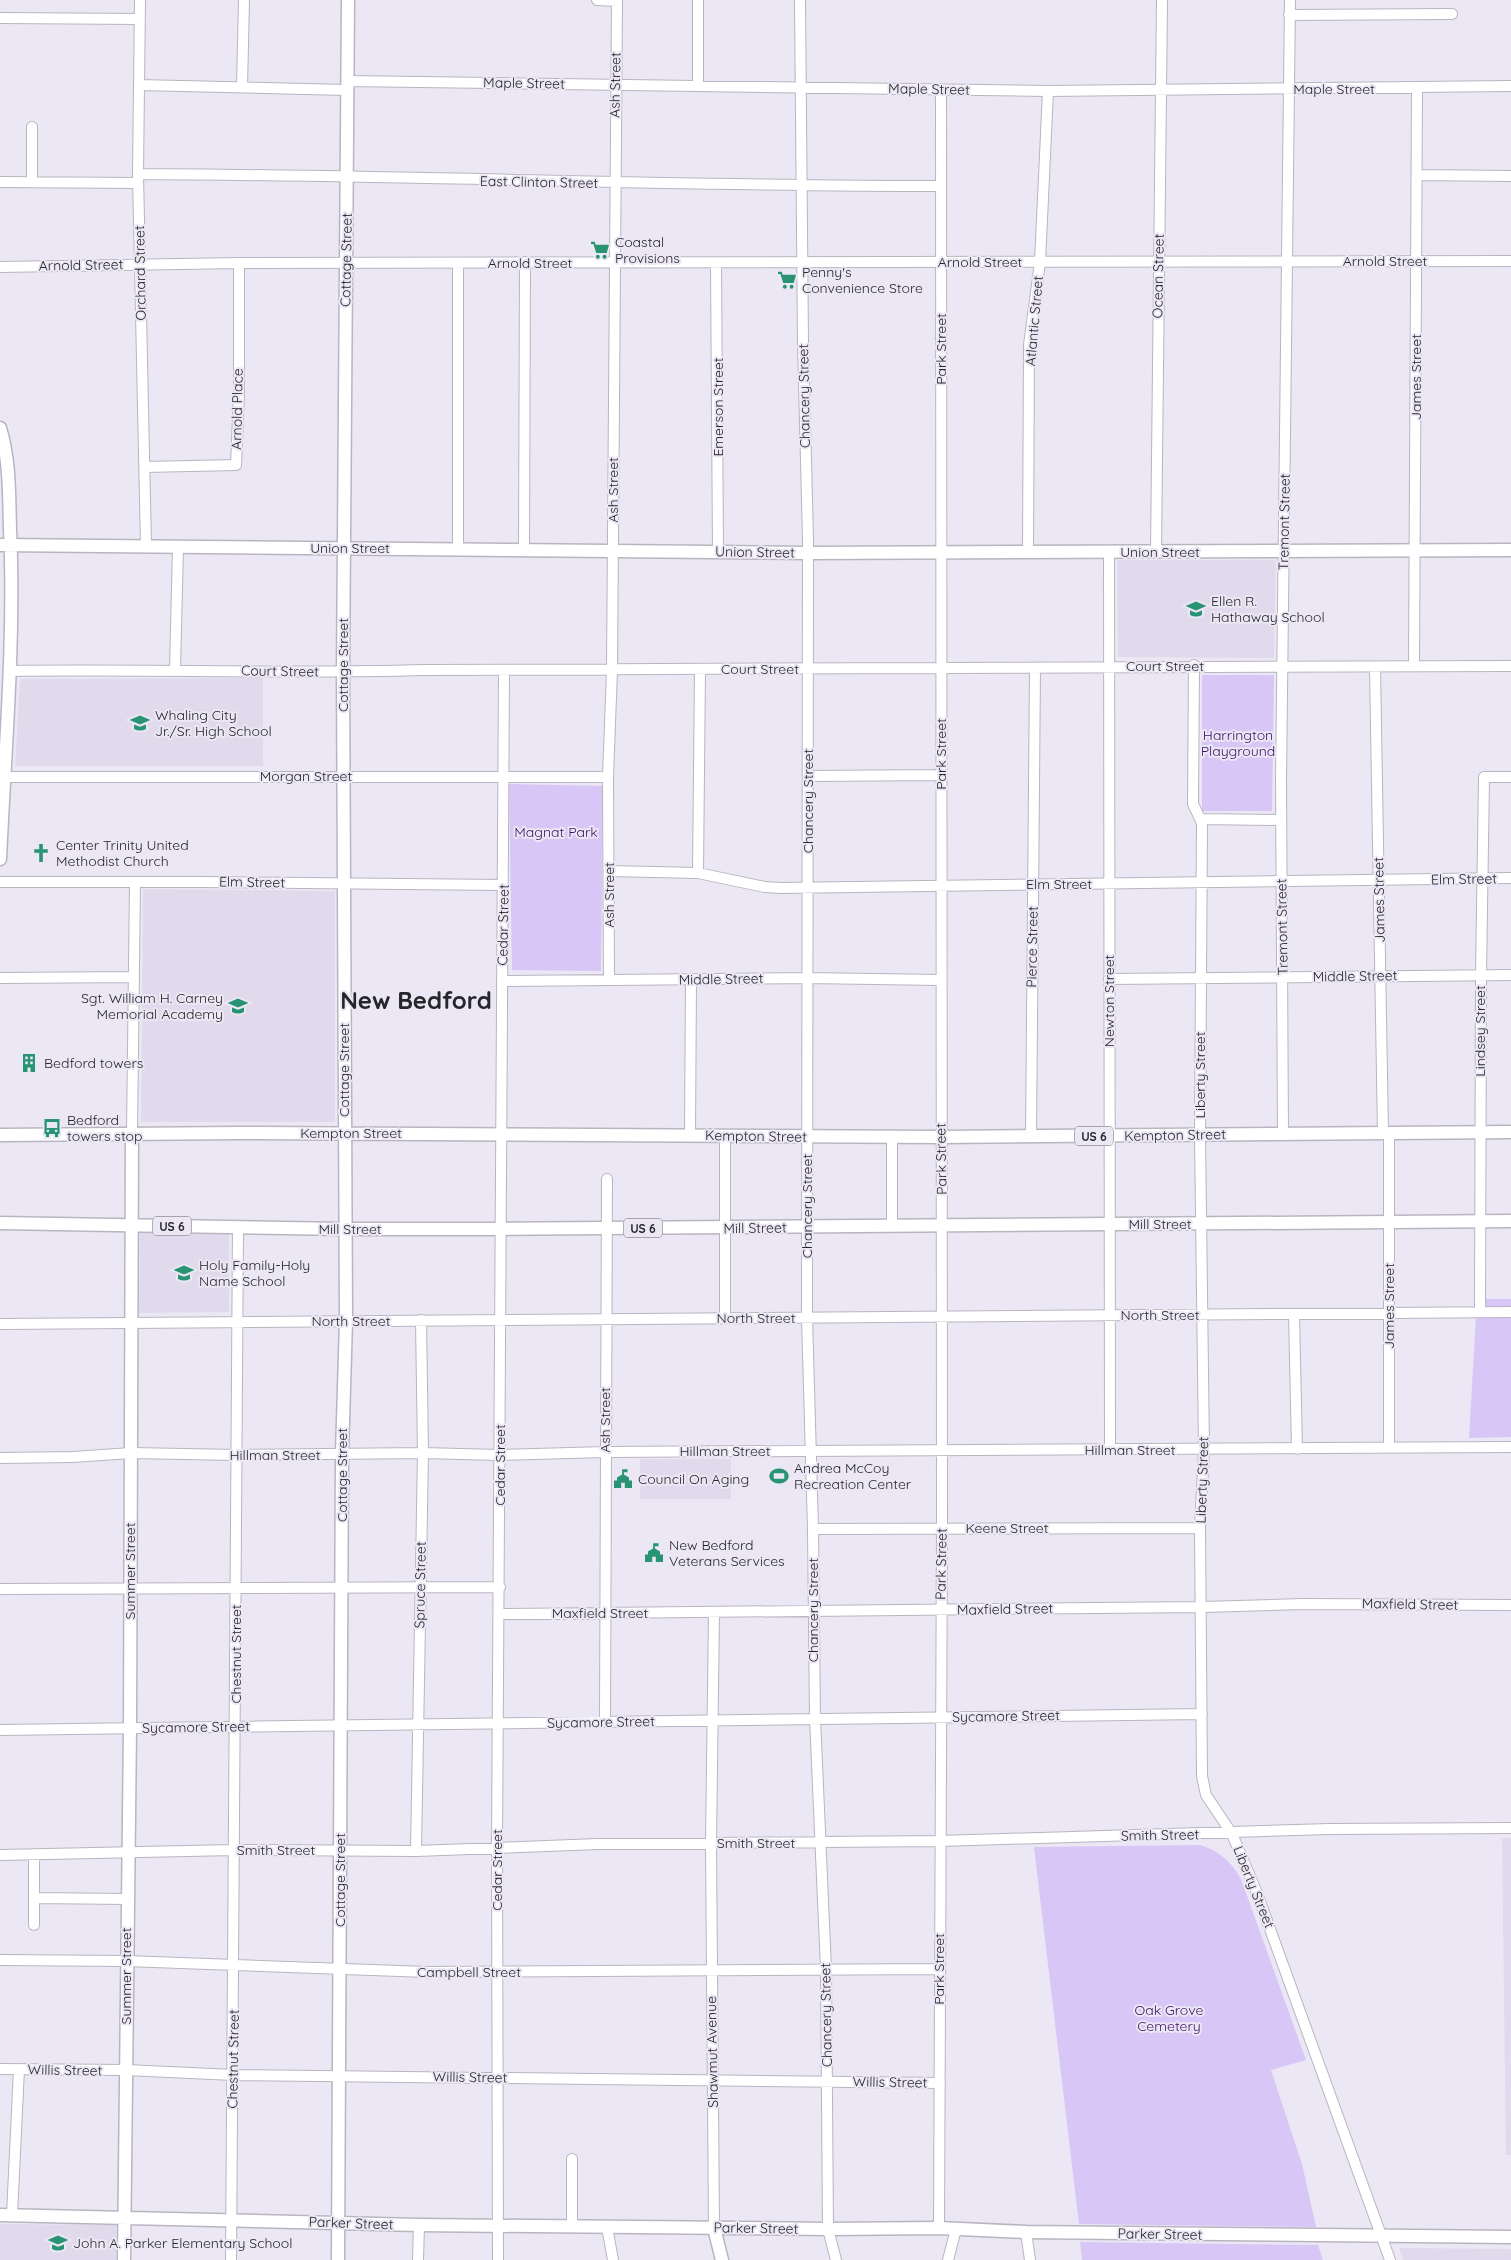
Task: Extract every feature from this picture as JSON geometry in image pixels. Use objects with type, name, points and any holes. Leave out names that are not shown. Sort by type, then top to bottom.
[{"type":"main road","name":"Cottage Street","points":[[338,2260],[342,1454],[346,1321],[342,672],[348,0]]},
{"type":"main road","points":[[0,859],[4,777],[3,730],[9,671],[5,545],[8,479],[1,432]]},
{"type":"main road","name":"Union Street","points":[[5,545],[808,553],[1511,550]]},
{"type":"main road","name":"Kempton Street","points":[[0,1135],[344,1133],[1031,1137],[1511,1132]]},
{"type":"main road","name":"Summer Street","points":[[124,2260],[127,1853],[130,1728],[132,1133]]},
{"type":"main road","name":"Mill Street","points":[[0,1223],[344,1229],[607,1229],[1511,1221]]},
{"type":"main road","name":"Parker Street","points":[[6,2215],[419,2225],[828,2229],[939,2228],[1026,2232],[1511,2237]]},
{"type":"main road","name":"Shawmut Avenue","points":[[714,2228],[722,2260]]},
{"type":"street","name":"Orchard Street","points":[[140,0],[138,178],[146,546]]},
{"type":"street","points":[[242,87],[244,0]]},
{"type":"street","points":[[596,0],[616,0]]},
{"type":"street","name":"Ash Street","points":[[609,980],[608,777],[612,670],[616,0]]},
{"type":"street","points":[[698,0],[698,86]]},
{"type":"street","name":"Chancery Street","points":[[800,0],[802,263],[808,553],[807,1318],[813,1529],[812,1610],[815,1718],[826,1970],[828,2229],[836,2260]]},
{"type":"street","name":"Ocean Street","points":[[1156,552],[1162,0]]},
{"type":"street","name":"Tremont Street","points":[[1283,1134],[1281,820],[1290,0]]},
{"type":"street","points":[[1289,14],[1452,14]]},
{"type":"street","points":[[0,18],[140,19]]},
{"type":"street","name":"Maple Street","points":[[139,85],[242,87],[614,85],[1048,91],[1511,86]]},
{"type":"street","name":"James Street","points":[[1414,666],[1417,88]]},
{"type":"street","name":"Park Street","points":[[939,2228],[940,1610],[942,1528],[941,90]]},
{"type":"street","name":"Atlantic Street","points":[[1028,552],[1029,345],[1040,262],[1048,91]]},
{"type":"street","points":[[32,127],[32,182]]},
{"type":"street","points":[[1417,175],[1511,176]]},
{"type":"street","name":"East Clinton Street","points":[[0,182],[138,178],[346,177],[456,180],[526,179],[614,184],[940,186]]},
{"type":"street","name":"Arnold Street","points":[[0,267],[238,263],[1511,261]]},
{"type":"street","points":[[524,262],[524,550]]},
{"type":"street","name":"Arnold Place","points":[[145,467],[236,465],[239,394],[238,263]]},
{"type":"street","points":[[458,263],[458,549]]},
{"type":"street","name":"Emerson Street","points":[[716,263],[718,551]]},
{"type":"street","points":[[175,669],[178,548]]},
{"type":"street","name":"Newton Street","points":[[1109,552],[1110,1450]]},
{"type":"street","name":"Court Street","points":[[9,671],[175,669],[342,672],[941,667],[1035,668],[1194,665],[1283,667],[1511,666]]},
{"type":"street","name":"Liberty Street","points":[[1194,665],[1193,804],[1201,819],[1202,882],[1200,1135],[1204,1450],[1200,1528],[1202,1766],[1205,1789],[1232,1834],[1260,1900],[1390,2260]]},
{"type":"street","name":"James Street","points":[[1375,667],[1380,976],[1389,1222],[1389,1448]]},
{"type":"street","name":"Pierce Street","points":[[1031,1137],[1035,668]]},
{"type":"street","name":"Cedar Street","points":[[498,2260],[497,1848],[504,670]]},
{"type":"street","points":[[698,872],[700,670]]},
{"type":"street","points":[[808,776],[941,775]]},
{"type":"street","name":"Morgan Street","points":[[4,777],[608,777]]},
{"type":"street","name":"Lindsey Street","points":[[1480,1312],[1480,975],[1484,777],[1511,777]]},
{"type":"street","points":[[1201,819],[1281,820]]},
{"type":"street","name":"Elm Street","points":[[609,871],[698,872],[765,887],[808,888],[1511,878]]},
{"type":"street","name":"Elm Street","points":[[0,882],[503,885]]},
{"type":"street","name":"Summer Street","points":[[132,1133],[135,882]]},
{"type":"street","name":"Middle Street","points":[[1109,979],[1511,975]]},
{"type":"street","points":[[0,978],[134,977]]},
{"type":"street","name":"Middle Street","points":[[502,981],[807,978],[941,980]]},
{"type":"street","points":[[690,1134],[691,979]]},
{"type":"street","points":[[725,1135],[725,1318]]},
{"type":"street","points":[[892,1137],[892,1226]]},
{"type":"street","name":"Ash Street","points":[[605,1721],[607,1179]]},
{"type":"street","name":"Chestnut Street","points":[[231,2260],[238,1227]]},
{"type":"street","name":"North Street","points":[[0,1324],[1511,1312]]},
{"type":"street","points":[[1294,1314],[1297,1449]]},
{"type":"street","name":"Spruce Street","points":[[416,1851],[419,1587],[423,1453],[421,1320]]},
{"type":"street","name":"Hillman Street","points":[[0,1458],[130,1453],[237,1455],[423,1453],[499,1455],[605,1452],[1511,1447]]},
{"type":"street","name":"Keene Street","points":[[813,1529],[1200,1528]]},
{"type":"street","points":[[0,1589],[500,1587]]},
{"type":"street","name":"Maxfield Street","points":[[499,1614],[1202,1607],[1302,1604],[1511,1605]]},
{"type":"street","points":[[711,1843],[714,1612]]},
{"type":"street","name":"Sycamore Street","points":[[0,1730],[236,1725],[341,1726],[1202,1714]]},
{"type":"street","name":"Smith Street","points":[[0,1855],[234,1850],[416,1851],[598,1844],[940,1841],[1232,1834],[1329,1829],[1511,1828]]},
{"type":"street","name":"Shawmut Avenue","points":[[711,1843],[714,2228]]},
{"type":"street","points":[[34,1854],[34,1925]]},
{"type":"street","points":[[34,1898],[127,1899]]},
{"type":"street","name":"Campbell Street","points":[[0,1960],[126,1961],[497,1973],[939,1969]]},
{"type":"street","name":"Willis Street","points":[[0,2069],[126,2070],[232,2075],[940,2083]]},
{"type":"street","points":[[6,2215],[19,2069]]},
{"type":"street","points":[[572,2159],[572,2226]]},
{"type":"street","points":[[418,2260],[419,2225]]},
{"type":"street","points":[[607,2227],[612,2260]]},
{"type":"street","points":[[948,2260],[956,2229]]},
{"type":"street","points":[[1026,2232],[1030,2260]]},
{"type":"shaded area","name":"Ellen R. Hathaway School","points":[[1117,560],[1276,560],[1274,658],[1118,657]]},
{"type":"shaded area","name":"Whaling City Jr./Sr. High School","points":[[263,678],[263,766],[15,766],[20,679]]},
{"type":"shaded area","name":"Sgt. William H. Carney Memorial Academy","points":[[143,889],[335,891],[335,1122],[141,1122]]},
{"type":"shaded area","name":"Holy Family-Holy Name School","points":[[140,1233],[229,1234],[229,1312],[139,1313]]},
{"type":"shaded area","points":[[640,1459],[731,1459],[731,1499],[640,1499]]},
{"type":"shaded area","points":[[1511,1838],[1511,2155],[1506,2155],[1502,1839]]},
{"type":"shaded area","name":"John A. Parker Elementary School","points":[[0,2224],[116,2225],[116,2260],[0,2260]]},
{"type":"shaded area","points":[[1399,2248],[1511,2249],[1511,2260],[1403,2260]]},
{"type":"green space","name":"Harrington Playground","points":[[1202,675],[1274,675],[1272,811],[1202,811]]},
{"type":"green space","name":"Magnat Park","points":[[509,784],[603,786],[601,971],[512,970]]},
{"type":"green space","points":[[1477,1299],[1511,1299],[1511,1437],[1469,1438]]},
{"type":"green space","name":"Oak Grove Cemetery","points":[[1200,1845],[1213,1850],[1224,1858],[1241,1879],[1306,2060],[1271,2070],[1302,2164],[1316,2227],[1079,2224],[1034,1847]]},
{"type":"green space","points":[[1080,2242],[1318,2245],[1323,2260],[1082,2260]]},
{"type":"place","name":"Coastal Provisions","points":[[600,250]]},
{"type":"place","name":"Penny's Convenience Store","points":[[787,280]]},
{"type":"place","name":"Ellen R. Hathaway School","points":[[1196,609]]},
{"type":"place","name":"Whaling City Jr./Sr. High School","points":[[140,723]]},
{"type":"place","name":"Center Trinity United Methodist Church","points":[[41,853]]},
{"type":"place","name":"Sgt. William H. Carney Memorial Academy","points":[[238,1006]]},
{"type":"place","name":"Bedford towers","points":[[29,1063]]},
{"type":"place","name":"Bedford towers stop","points":[[52,1128]]},
{"type":"place","name":"Holy Family-Holy Name School","points":[[184,1273]]},
{"type":"place","name":"Andrea McCoy Recreation Center","points":[[779,1476]]},
{"type":"place","name":"Council On Aging","points":[[623,1479]]},
{"type":"place","name":"New Bedford Veterans Services","points":[[654,1553]]},
{"type":"place","name":"John A. Parker Elementary School","points":[[58,2243]]},
{"type":"district","name":"New Bedford","points":[[416,1000]]}]
